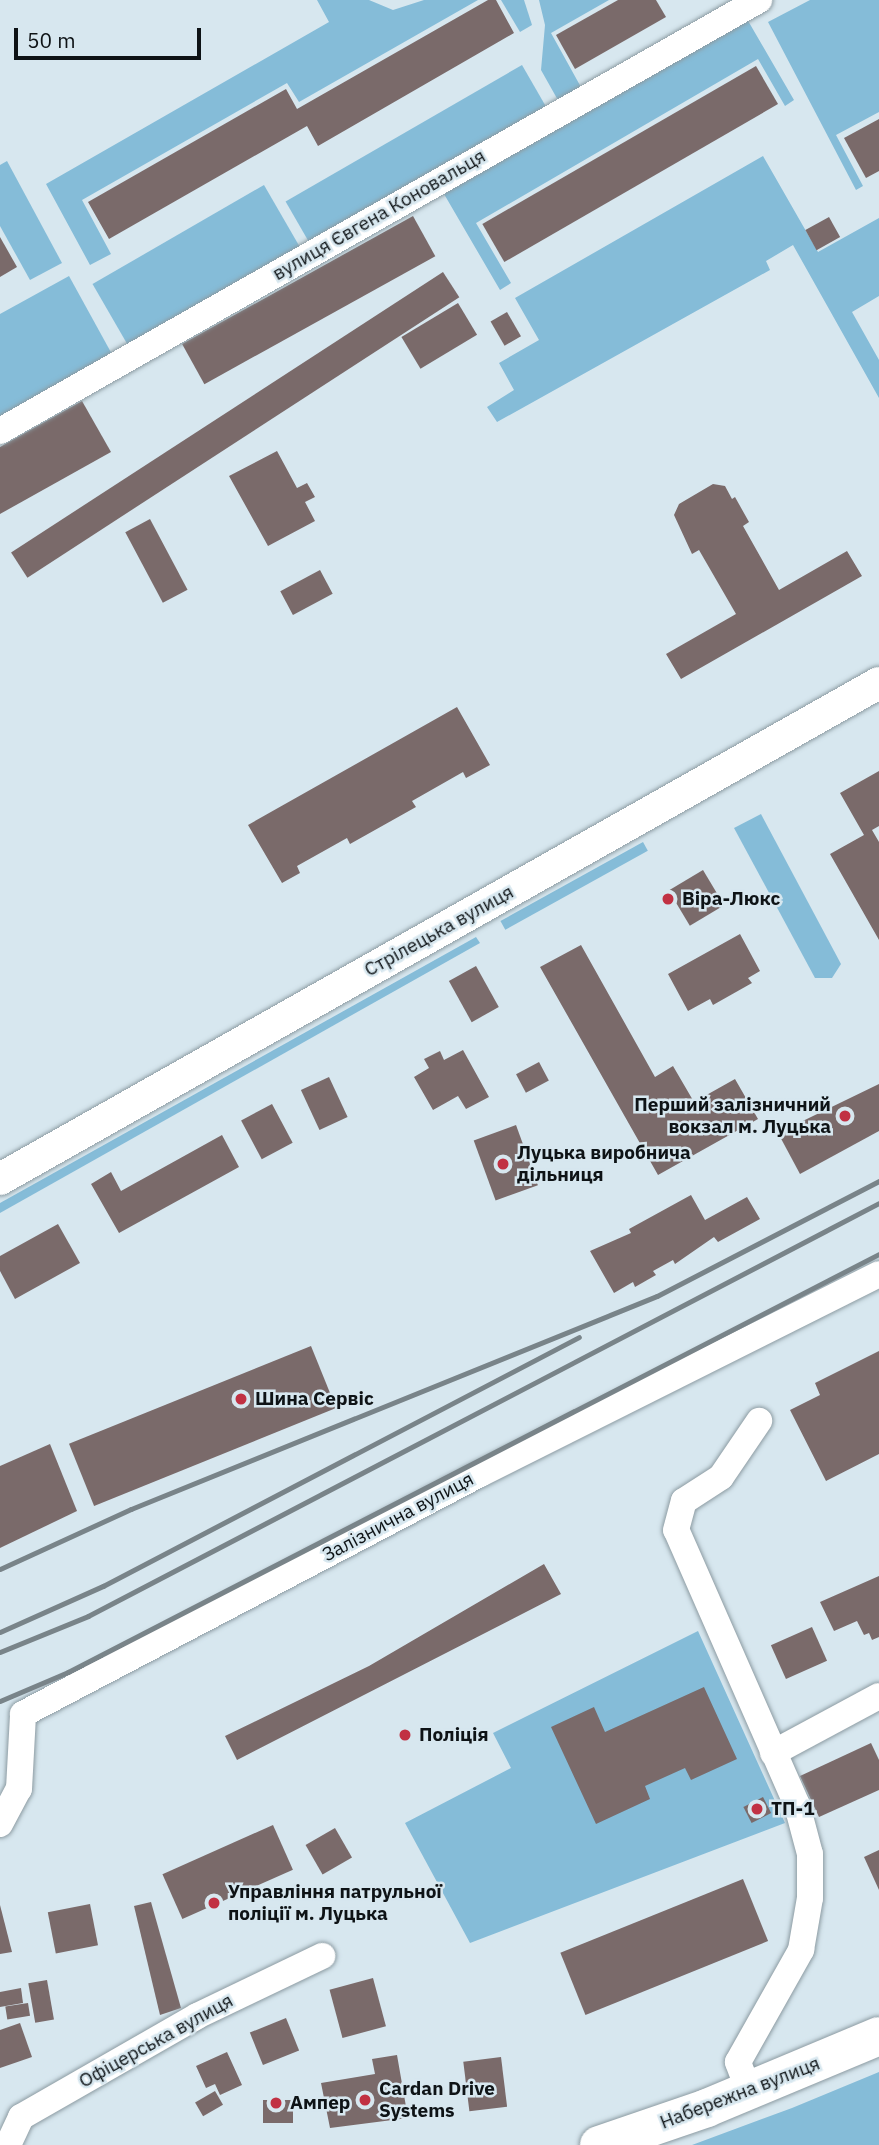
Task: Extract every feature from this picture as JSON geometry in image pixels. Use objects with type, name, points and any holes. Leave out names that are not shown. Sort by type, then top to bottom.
[{"type":"main road","name":"Набережна вулиця","points":[[599,2145],[749,2091],[879,2036]]},
{"type":"street","name":"вулиця Євгена Коновальця","points":[[0,431],[760,0]]},
{"type":"street","name":"Стрілецька вулиця","points":[[0,1179],[879,683]]},
{"type":"street","name":"Залізнична вулиця","points":[[0,1824],[19,1789],[23,1714],[480,1474],[879,1274]]},
{"type":"street","points":[[749,2091],[738,2062],[801,1950],[810,1898],[810,1854],[797,1805],[676,1530],[684,1501],[721,1477],[759,1421]]},
{"type":"street","points":[[773,1753],[879,1696]]},
{"type":"street","name":"Офіцерська вулиця","points":[[8,2145],[21,2117],[197,2016],[322,1956]]},
{"type":"shaded area","points":[[317,0],[369,0],[393,10],[424,0],[478,0],[299,102],[287,83],[82,200],[111,254],[90,265],[46,184],[329,22]]},
{"type":"shaded area","points":[[501,0],[524,0],[532,25],[520,32]]},
{"type":"shaded area","points":[[539,0],[609,0],[551,33],[582,89],[559,102],[541,70],[545,25]]},
{"type":"shaded area","points":[[810,0],[879,0],[879,112],[836,135],[863,186],[856,190],[768,22]]},
{"type":"shaded area","points":[[747,19],[794,100],[785,106],[758,59],[476,223],[511,283],[500,290],[444,194]]},
{"type":"shaded area","points":[[522,65],[548,109],[311,246],[286,202]]},
{"type":"shaded area","points":[[763,156],[818,252],[879,218],[879,296],[852,312],[879,360],[879,398],[793,245],[766,261],[770,270],[497,422],[487,407],[514,390],[499,363],[539,340],[515,298]]},
{"type":"shaded area","points":[[7,161],[62,263],[30,280],[0,226],[0,165]]},
{"type":"shaded area","points":[[264,185],[301,249],[130,348],[93,284]]},
{"type":"shaded area","points":[[69,276],[113,356],[0,421],[0,314]]},
{"type":"shaded area","points":[[761,814],[841,964],[832,978],[815,978],[734,828]]},
{"type":"shaded area","points":[[643,842],[648,851],[505,930],[500,921]]},
{"type":"shaded area","points":[[476,937],[480,943],[0,1213],[0,1203]]},
{"type":"shaded area","points":[[698,1631],[785,1823],[470,1943],[405,1823],[511,1768],[493,1733]]},
{"type":"shaded area","points":[[879,2072],[879,2145],[692,2145],[792,2108]]},
{"type":"building","points":[[488,0],[496,0],[514,33],[318,146],[307,126],[109,239],[88,202],[286,89],[297,109]]},
{"type":"building","points":[[618,0],[656,0],[666,17],[575,69],[556,35]]},
{"type":"building","points":[[756,66],[778,104],[504,262],[482,224]]},
{"type":"building","points":[[879,119],[879,171],[866,178],[844,138]]},
{"type":"building","points":[[413,216],[435,256],[204,384],[182,344]]},
{"type":"building","points":[[829,217],[840,237],[817,250],[805,230]]},
{"type":"building","points":[[0,237],[17,267],[0,277]]},
{"type":"building","points":[[443,272],[459,297],[27,578],[11,552]]},
{"type":"building","points":[[458,303],[477,335],[420,369],[401,337]]},
{"type":"building","points":[[507,312],[521,336],[505,346],[491,322]]},
{"type":"building","points":[[82,401],[111,452],[0,514],[0,447]]},
{"type":"building","points":[[277,451],[297,488],[307,483],[315,497],[305,502],[315,521],[268,546],[229,476]]},
{"type":"building","points":[[713,484],[725,486],[732,499],[735,497],[749,522],[743,526],[779,590],[847,551],[862,576],[681,679],[666,654],[736,614],[699,550],[692,554],[674,515],[679,504]]},
{"type":"building","points":[[150,519],[188,590],[163,603],[125,532]]},
{"type":"building","points":[[320,570],[333,594],[293,615],[280,591]]},
{"type":"building","points":[[457,707],[490,765],[466,778],[463,772],[412,801],[416,807],[350,844],[347,838],[297,866],[300,873],[282,883],[248,825]]},
{"type":"building","points":[[879,771],[879,826],[872,830],[879,842],[879,940],[830,854],[864,835],[840,793]]},
{"type":"building","points":[[703,870],[724,905],[690,926],[669,891]]},
{"type":"building","points":[[740,934],[760,971],[748,978],[752,983],[713,1005],[710,999],[688,1011],[668,974]]},
{"type":"building","points":[[581,945],[655,1077],[673,1066],[694,1102],[735,1079],[758,1119],[658,1175],[540,967]]},
{"type":"building","points":[[476,966],[499,1007],[472,1022],[449,981]]},
{"type":"building","points":[[463,1050],[489,1097],[466,1109],[458,1096],[433,1110],[414,1077],[429,1068],[424,1059],[440,1051],[444,1060]]},
{"type":"building","points":[[539,1062],[549,1081],[526,1093],[516,1074]]},
{"type":"building","points":[[329,1077],[348,1117],[319,1130],[301,1090]]},
{"type":"building","name":"Перший залізничний вокзал м. Луцька","points":[[879,1084],[879,1131],[800,1174],[778,1133]]},
{"type":"building","points":[[272,1104],[293,1143],[262,1159],[241,1120]]},
{"type":"building","points":[[516,1125],[538,1185],[496,1201],[474,1140]]},
{"type":"building","points":[[222,1135],[239,1167],[119,1233],[91,1184],[111,1172],[121,1191]]},
{"type":"building","points":[[691,1195],[705,1220],[747,1197],[760,1219],[718,1242],[714,1237],[675,1264],[673,1260],[653,1271],[656,1275],[635,1287],[633,1282],[614,1293],[590,1251],[631,1233],[629,1229]]},
{"type":"building","points":[[58,1224],[80,1263],[15,1299],[0,1271],[0,1256]]},
{"type":"building","points":[[311,1346],[336,1408],[94,1506],[69,1444]]},
{"type":"building","points":[[879,1351],[879,1454],[826,1481],[790,1410],[820,1395],[815,1383]]},
{"type":"building","points":[[50,1444],[77,1511],[0,1548],[0,1466]]},
{"type":"building","points":[[544,1564],[561,1594],[237,1760],[225,1736],[369,1666]]},
{"type":"building","points":[[879,1576],[879,1637],[872,1640],[869,1633],[864,1635],[857,1621],[834,1631],[820,1602]]},
{"type":"building","points":[[812,1627],[827,1661],[786,1679],[771,1645]]},
{"type":"building","points":[[704,1687],[737,1759],[691,1780],[685,1768],[645,1786],[650,1799],[596,1824],[551,1727],[594,1707],[605,1732]]},
{"type":"building","points":[[871,1743],[879,1760],[879,1790],[819,1817],[800,1776]]},
{"type":"building","name":"ТП-1","points":[[763,1797],[771,1813],[752,1823],[743,1807]]},
{"type":"building","points":[[273,1825],[293,1870],[182,1919],[162,1874]]},
{"type":"building","points":[[335,1828],[352,1857],[323,1874],[306,1845]]},
{"type":"building","points":[[879,1850],[879,1890],[864,1857]]},
{"type":"building","points":[[743,1879],[768,1941],[585,2015],[560,1953]]},
{"type":"building","points":[[151,1902],[181,2008],[160,2015],[134,1906]]},
{"type":"building","points":[[90,1904],[98,1945],[56,1953],[48,1912]]},
{"type":"building","points":[[0,1905],[12,1952],[0,1954]]},
{"type":"building","points":[[373,1978],[386,2026],[342,2038],[330,1990]]},
{"type":"building","points":[[47,1980],[54,2019],[35,2023],[28,1983]]},
{"type":"building","points":[[21,1988],[23,2003],[0,2007],[0,1992]]},
{"type":"building","points":[[28,2003],[30,2016],[7,2019],[5,2007]]},
{"type":"building","points":[[286,2018],[299,2050],[263,2065],[250,2033]]},
{"type":"building","points":[[20,2023],[32,2057],[0,2068],[0,2030]]},
{"type":"building","points":[[227,2052],[242,2085],[220,2095],[215,2084],[206,2088],[196,2066]]},
{"type":"building","name":"Cardan Drive Systems","points":[[397,2055],[408,2118],[330,2128],[321,2083],[375,2074],[372,2059]]},
{"type":"building","points":[[501,2057],[507,2107],[469,2111],[463,2062]]},
{"type":"building","points":[[215,2091],[223,2105],[203,2116],[195,2102]]},
{"type":"building","points":[[263,2100],[293,2100],[293,2123],[263,2123]]},
{"type":"railway","points":[[0,1569],[131,1509],[657,1296],[879,1181]]},
{"type":"railway","points":[[0,1652],[88,1616],[879,1203]]},
{"type":"railway","points":[[0,1701],[68,1672],[879,1254]]},
{"type":"railway","points":[[0,1632],[103,1586],[579,1337]]},
{"type":"place","name":"Віра-Люкс","points":[[668,899]]},
{"type":"place","name":"Перший залізничний вокзал м. Луцька","points":[[845,1116]]},
{"type":"place","name":"Луцька виробнича дільниця","points":[[503,1164]]},
{"type":"place","name":"Шина Сервіс","points":[[241,1399]]},
{"type":"place","name":"Поліція","points":[[405,1735]]},
{"type":"place","name":"ТП-1","points":[[757,1809]]},
{"type":"place","name":"Управління патрульної поліції м. Луцька","points":[[214,1903]]},
{"type":"place","name":"Cardan Drive Systems","points":[[365,2100]]},
{"type":"place","name":"Ампер","points":[[276,2103]]}]
